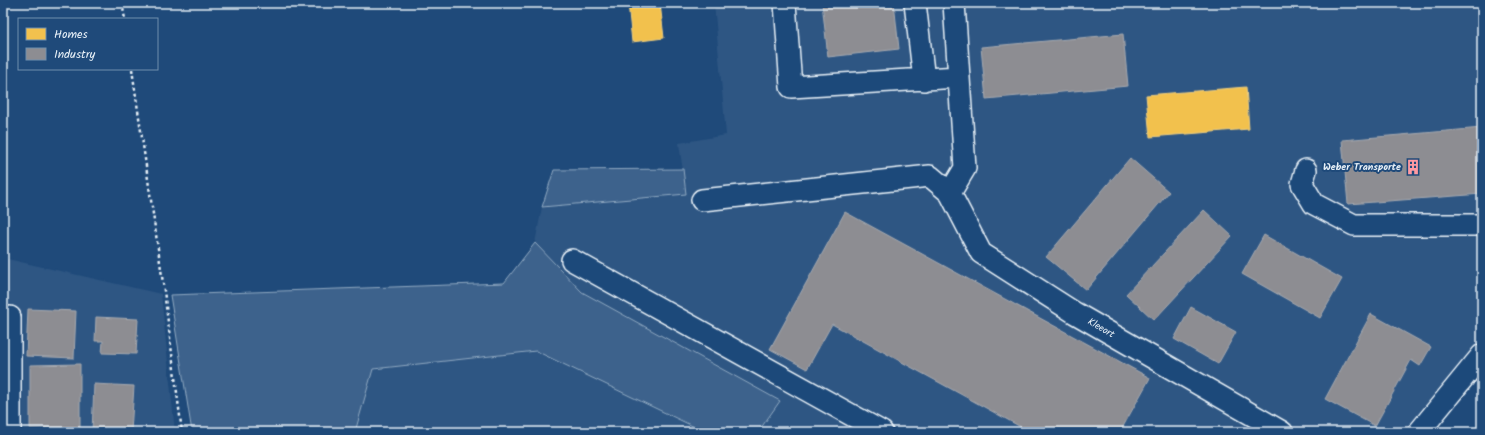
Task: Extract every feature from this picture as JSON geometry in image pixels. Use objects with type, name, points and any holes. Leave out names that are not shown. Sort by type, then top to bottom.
[{"type":"street","points":[[785,3],[791,87],[959,77]]},
{"type":"street","points":[[915,3],[924,80]]},
{"type":"street","points":[[702,200],[930,176],[950,193],[965,168],[954,3]]},
{"type":"street","points":[[1306,170],[1302,184],[1314,204],[1354,225],[1482,226]]},
{"type":"street","name":"Kleeort","points":[[950,193],[981,253],[1075,313],[1282,432]]},
{"type":"street","points":[[572,260],[882,432]]},
{"type":"street","points":[[10,317],[10,432]]},
{"type":"street","points":[[1419,432],[1482,355]]},
{"type":"path","points":[[122,3],[125,18]]},
{"type":"path","points":[[132,70],[163,283],[182,432]]},
{"type":"shaded area","points":[[714,3],[1482,3],[1482,342],[1408,432],[758,432],[780,401],[582,292],[535,243],[542,207],[686,194],[679,143],[726,135]]},
{"type":"shaded area","points":[[683,169],[686,194],[542,207],[554,170]]},
{"type":"shaded area","points":[[535,243],[582,292],[780,401],[758,432],[705,432],[536,351],[373,369],[355,432],[192,432],[170,295],[504,283]]},
{"type":"shaded area","points":[[3,258],[161,294],[175,432],[3,432]]},
{"type":"shaded area","points":[[536,351],[705,432],[355,432],[372,369]]},
{"type":"building: Homes","points":[[628,3],[660,3],[664,38],[632,42]]},
{"type":"building: Homes","points":[[1177,3],[1199,3],[1199,4],[1177,6]]},
{"type":"building: Homes","points":[[1246,87],[1249,129],[1150,137],[1146,95]]},
{"type":"building: Industry","points":[[822,3],[894,3],[899,49],[828,57]]},
{"type":"building: Industry","points":[[1123,34],[1128,86],[986,99],[981,47]]},
{"type":"building: Industry","name":"Weber Transporte","points":[[1482,128],[1482,194],[1348,204],[1342,140]]},
{"type":"building: Industry","points":[[1130,158],[1169,192],[1086,290],[1046,257]]},
{"type":"building: Industry","points":[[1204,210],[1232,236],[1154,320],[1126,294]]},
{"type":"building: Industry","points":[[845,212],[1150,378],[1120,432],[1030,432],[832,324],[807,369],[770,349]]},
{"type":"building: Industry","points":[[1264,235],[1342,279],[1320,318],[1242,274]]},
{"type":"building: Industry","points":[[1191,307],[1236,332],[1218,364],[1174,339]]},
{"type":"building: Industry","points":[[28,309],[76,311],[74,358],[26,356]]},
{"type":"building: Industry","points":[[1371,314],[1431,347],[1420,366],[1411,360],[1375,426],[1325,399]]},
{"type":"building: Industry","points":[[96,317],[138,319],[136,354],[102,353],[103,341],[95,341]]},
{"type":"building: Industry","points":[[80,364],[80,427],[30,428],[30,365]]},
{"type":"building: Industry","points":[[94,384],[134,386],[131,432],[92,432]]},
{"type":"place","name":"Weber Transporte","points":[[1413,167]]}]
